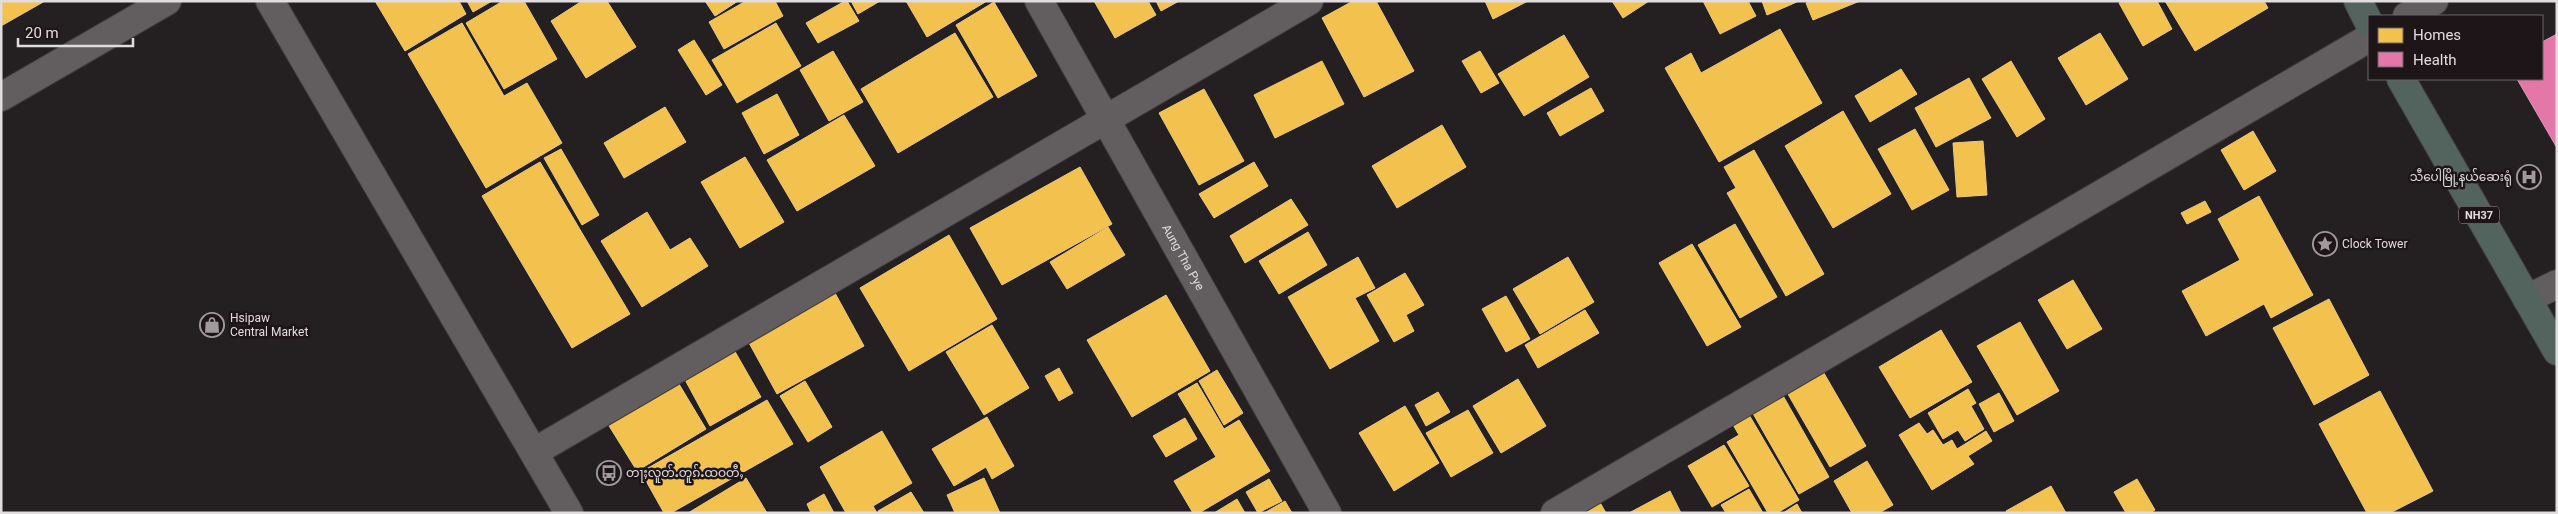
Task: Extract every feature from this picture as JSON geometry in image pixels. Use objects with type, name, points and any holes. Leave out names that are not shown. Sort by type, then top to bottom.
[{"type":"highway","points":[[2358,1],[2368,21]]},
{"type":"highway","name":"NH37","points":[[2402,80],[2557,350]]},
{"type":"street","points":[[1,97],[167,1]]},
{"type":"street","points":[[270,1],[569,513]]},
{"type":"street","name":"Aung Tha Pye","points":[[1039,1],[1327,513]]},
{"type":"street","points":[[534,452],[1309,1]]},
{"type":"street","points":[[2409,15],[2434,1]]},
{"type":"street","points":[[1555,513],[2368,39]]},
{"type":"street","points":[[2528,299],[2557,284]]},
{"type":"building: Homes","points":[[1,1],[45,1],[1,26]]},
{"type":"building: Homes","points":[[375,1],[459,1],[466,14],[405,51]]},
{"type":"building: Homes","points":[[467,1],[492,1],[473,12]]},
{"type":"building: Homes","points":[[503,1],[524,1],[557,59],[504,89],[466,23]]},
{"type":"building: Homes","points":[[582,1],[607,1],[636,47],[586,78],[551,21]]},
{"type":"building: Homes","points":[[705,1],[738,1],[715,16]]},
{"type":"building: Homes","points":[[746,1],[775,1],[783,16],[724,49],[709,22]]},
{"type":"building: Homes","points":[[847,1],[859,21],[818,43],[806,23]]},
{"type":"building: Homes","points":[[851,1],[880,1],[858,14]]},
{"type":"building: Homes","points":[[906,1],[987,1],[927,37]]},
{"type":"building: Homes","points":[[1094,1],[1148,1],[1156,15],[1115,38]]},
{"type":"building: Homes","points":[[1156,1],[1179,1],[1161,11]]},
{"type":"building: Homes","points":[[1353,1],[1376,1],[1414,71],[1364,97],[1322,18]]},
{"type":"building: Homes","points":[[1485,1],[1528,1],[1493,19]]},
{"type":"building: Homes","points":[[1612,1],[1649,1],[1623,18]]},
{"type":"building: Homes","points":[[1703,1],[1748,1],[1756,16],[1720,34]]},
{"type":"building: Homes","points":[[1762,1],[1799,1],[1767,15]]},
{"type":"building: Homes","points":[[1811,1],[1860,1],[1813,20],[1806,3]]},
{"type":"building: Homes","points":[[2123,1],[2157,1],[2172,29],[2143,46],[2119,3]]},
{"type":"building: Homes","points":[[2165,1],[2264,1],[2268,8],[2195,51]]},
{"type":"building: Homes","points":[[994,2],[1037,76],[998,98],[956,25]]},
{"type":"building: Homes","points":[[462,23],[504,96],[527,83],[562,143],[486,188],[408,54]]},
{"type":"building: Homes","points":[[776,23],[801,66],[737,103],[712,60]]},
{"type":"building: Homes","points":[[1780,29],[1822,103],[1719,162],[1665,68],[1691,53],[1701,73]]},
{"type":"building: Homes","points":[[955,33],[993,97],[898,153],[861,89]]},
{"type":"building: Homes","points":[[2100,33],[2128,79],[2086,105],[2058,58]]},
{"type":"building: Homes","points":[[1564,35],[1589,77],[1524,116],[1498,74]]},
{"type":"building: Homes","points":[[694,40],[722,85],[706,95],[678,50]]},
{"type":"building: Homes","points":[[833,51],[863,102],[829,121],[800,70]]},
{"type":"building: Homes","points":[[1480,51],[1499,83],[1481,93],[1462,61]]},
{"type":"building: Homes","points":[[1322,61],[1344,104],[1275,138],[1254,95]]},
{"type":"building: Homes","points":[[2011,61],[2045,119],[2017,137],[1982,79]]},
{"type":"building: Homes","points":[[1901,69],[1917,94],[1870,122],[1855,96]]},
{"type":"building: Homes","points":[[1969,78],[1991,118],[1936,147],[1915,108]]},
{"type":"building: Homes","points":[[1591,88],[1604,111],[1560,136],[1547,113]]},
{"type":"building: Homes","points":[[1204,89],[1244,161],[1199,185],[1159,113]]},
{"type":"building: Homes","points":[[777,94],[799,135],[764,154],[742,113]]},
{"type":"building: Homes","points":[[665,107],[686,142],[624,178],[604,143]]},
{"type":"building: Homes","points":[[1843,111],[1891,194],[1833,228],[1785,146]]},
{"type":"building: Homes","points":[[844,115],[875,166],[797,211],[767,160]]},
{"type":"building: Homes","points":[[1442,125],[1466,167],[1397,208],[1372,166]]},
{"type":"building: Homes","points":[[1915,129],[1949,190],[1912,210],[1878,149]]},
{"type":"building: Homes","points":[[2253,131],[2276,171],[2244,190],[2221,150]]},
{"type":"building: Homes","points":[[1983,141],[1987,195],[1957,197],[1953,143]]},
{"type":"building: Homes","points":[[561,149],[599,215],[582,225],[544,158]]},
{"type":"building: Homes","points":[[1754,150],[1824,274],[1786,296],[1727,193],[1736,188],[1724,167]]},
{"type":"building: Homes","points":[[745,157],[784,222],[740,248],[701,182]]},
{"type":"building: Homes","points":[[540,162],[630,314],[572,348],[482,196]]},
{"type":"building: Homes","points":[[1254,162],[1268,186],[1214,218],[1199,194]]},
{"type":"building: Homes","points":[[1080,167],[1112,224],[1002,285],[970,228]]},
{"type":"building: Homes","points":[[2259,196],[2313,295],[2271,318],[2264,304],[2206,336],[2182,291],[2240,260],[2218,219]]},
{"type":"building: Homes","points":[[1291,199],[1308,225],[1245,263],[1230,236]]},
{"type":"building: Homes","points":[[2205,201],[2211,212],[2187,224],[2181,213]]},
{"type":"building: Homes","points":[[647,212],[670,250],[690,238],[708,266],[642,307],[601,241]]},
{"type":"building: Homes","points":[[1735,224],[1777,297],[1740,318],[1698,245]]},
{"type":"building: Homes","points":[[1108,227],[1125,255],[1067,289],[1050,262]]},
{"type":"building: Homes","points":[[1308,232],[1327,265],[1279,294],[1259,261]]},
{"type":"building: Homes","points":[[949,235],[997,319],[909,371],[860,288]]},
{"type":"building: Homes","points":[[1692,244],[1741,327],[1707,346],[1659,263]]},
{"type":"building: Homes","points":[[1358,257],[1375,288],[1355,298],[1379,341],[1330,369],[1288,297]]},
{"type":"building: Homes","points":[[1568,257],[1594,302],[1540,334],[1513,289]]},
{"type":"building: Homes","points":[[1405,273],[1424,305],[1406,315],[1414,331],[1394,342],[1367,295]]},
{"type":"building: Homes","points":[[2073,280],[2102,329],[2067,349],[2038,300]]},
{"type":"building: Homes","points":[[835,293],[864,346],[777,394],[748,341]]},
{"type":"building: Homes","points":[[1166,295],[1210,371],[1132,417],[1087,340]]},
{"type":"building: Homes","points":[[1506,296],[1530,339],[1506,352],[1482,309]]},
{"type":"building: Homes","points":[[2329,299],[2369,375],[2314,405],[2273,328]]},
{"type":"building: Homes","points":[[1585,310],[1599,333],[1538,368],[1525,345]]},
{"type":"building: Homes","points":[[2020,322],[2059,391],[2017,415],[1977,346]]},
{"type":"building: Homes","points":[[992,325],[1029,388],[984,415],[946,352]]},
{"type":"building: Homes","points":[[1941,330],[1972,382],[1910,418],[1879,367]]},
{"type":"building: Homes","points":[[733,348],[761,397],[710,426],[683,376]]},
{"type":"building: Homes","points":[[1059,368],[1073,393],[1059,401],[1045,376]]},
{"type":"building: Homes","points":[[1821,368],[1866,446],[1830,467],[1785,389]]},
{"type":"building: Homes","points":[[1217,370],[1243,413],[1224,425],[1199,381]]},
{"type":"building: Homes","points":[[676,379],[706,429],[637,471],[606,421]]},
{"type":"building: Homes","points":[[1518,379],[1546,426],[1501,453],[1473,406]]},
{"type":"building: Homes","points":[[805,381],[832,427],[808,442],[780,396]]},
{"type":"building: Homes","points":[[1197,383],[1224,429],[1239,420],[1270,471],[1199,513],[1193,513],[1174,481],[1216,457],[1178,394]]},
{"type":"building: Homes","points":[[1777,385],[1829,477],[1799,494],[1747,403]]},
{"type":"building: Homes","points":[[1968,389],[1976,403],[1971,406],[1984,429],[1965,441],[1958,430],[1943,439],[1928,413]]},
{"type":"building: Homes","points":[[2380,391],[2433,491],[2390,513],[2367,513],[2319,424]]},
{"type":"building: Homes","points":[[1438,392],[1450,412],[1426,426],[1415,405]]},
{"type":"building: Homes","points":[[1999,393],[2014,421],[1994,432],[1979,404]]},
{"type":"building: Homes","points":[[767,400],[793,444],[671,513],[664,513],[641,472]]},
{"type":"building: Homes","points":[[1405,406],[1439,463],[1394,491],[1359,433]]},
{"type":"building: Homes","points":[[1468,410],[1493,453],[1451,477],[1426,433]]},
{"type":"building: Homes","points":[[1748,413],[1799,500],[1777,513],[1768,513],[1727,442],[1739,435],[1732,423]]},
{"type":"building: Homes","points":[[987,417],[1014,466],[992,479],[986,467],[954,486],[932,449]]},
{"type":"building: Homes","points":[[1185,418],[1197,439],[1166,457],[1153,436]]},
{"type":"building: Homes","points":[[1919,423],[1927,434],[1933,430],[1943,445],[1952,440],[1957,449],[1986,431],[1992,441],[1968,456],[1974,464],[1932,490],[1899,435]]},
{"type":"building: Homes","points":[[882,431],[912,483],[873,506],[877,513],[846,513],[820,467]]},
{"type":"building: Homes","points":[[1724,445],[1749,486],[1712,507],[1688,466]]},
{"type":"building: Homes","points":[[1867,461],[1893,505],[1879,513],[1852,513],[1834,481]]},
{"type":"building: Homes","points":[[746,478],[767,513],[688,513]]},
{"type":"building: Homes","points":[[984,478],[1000,513],[955,513],[947,495]]},
{"type":"building: Homes","points":[[1269,479],[1282,501],[1258,513],[1246,492]]},
{"type":"building: Homes","points":[[2137,479],[2155,510],[2150,513],[2126,513],[2114,492]]},
{"type":"building: Homes","points":[[2051,486],[2066,513],[2007,513],[2006,511]]},
{"type":"building: Homes","points":[[1749,489],[1763,513],[1726,513],[1721,505]]},
{"type":"building: Homes","points":[[1670,491],[1681,513],[1629,513]]},
{"type":"building: Homes","points":[[911,492],[924,513],[879,513],[878,511]]},
{"type":"building: Homes","points":[[1594,492],[1606,513],[1563,513]]},
{"type":"building: Homes","points":[[824,494],[834,513],[811,513],[807,504]]},
{"type":"building: Homes","points":[[1237,499],[1245,513],[1214,513]]},
{"type":"building: Homes","points":[[1285,501],[1292,513],[1264,513]]},
{"type":"building: Homes","points":[[1797,504],[1802,513],[1783,513]]},
{"type":"building: Health","points":[[2557,34],[2557,148],[2518,80],[2543,80],[2543,41]]},
{"type":"place","name":"သီပေါမြို့နယ်ဆေးရုံ","points":[[2529,177]]},
{"type":"place","name":"Clock Tower","points":[[2325,244]]},
{"type":"place","name":"Hsipaw Central Market","points":[[212,325]]},
{"type":"place","name":"တႃႈလူတ်ႉတူၵ်ႉထဝတီႇ","points":[[609,473]]}]
